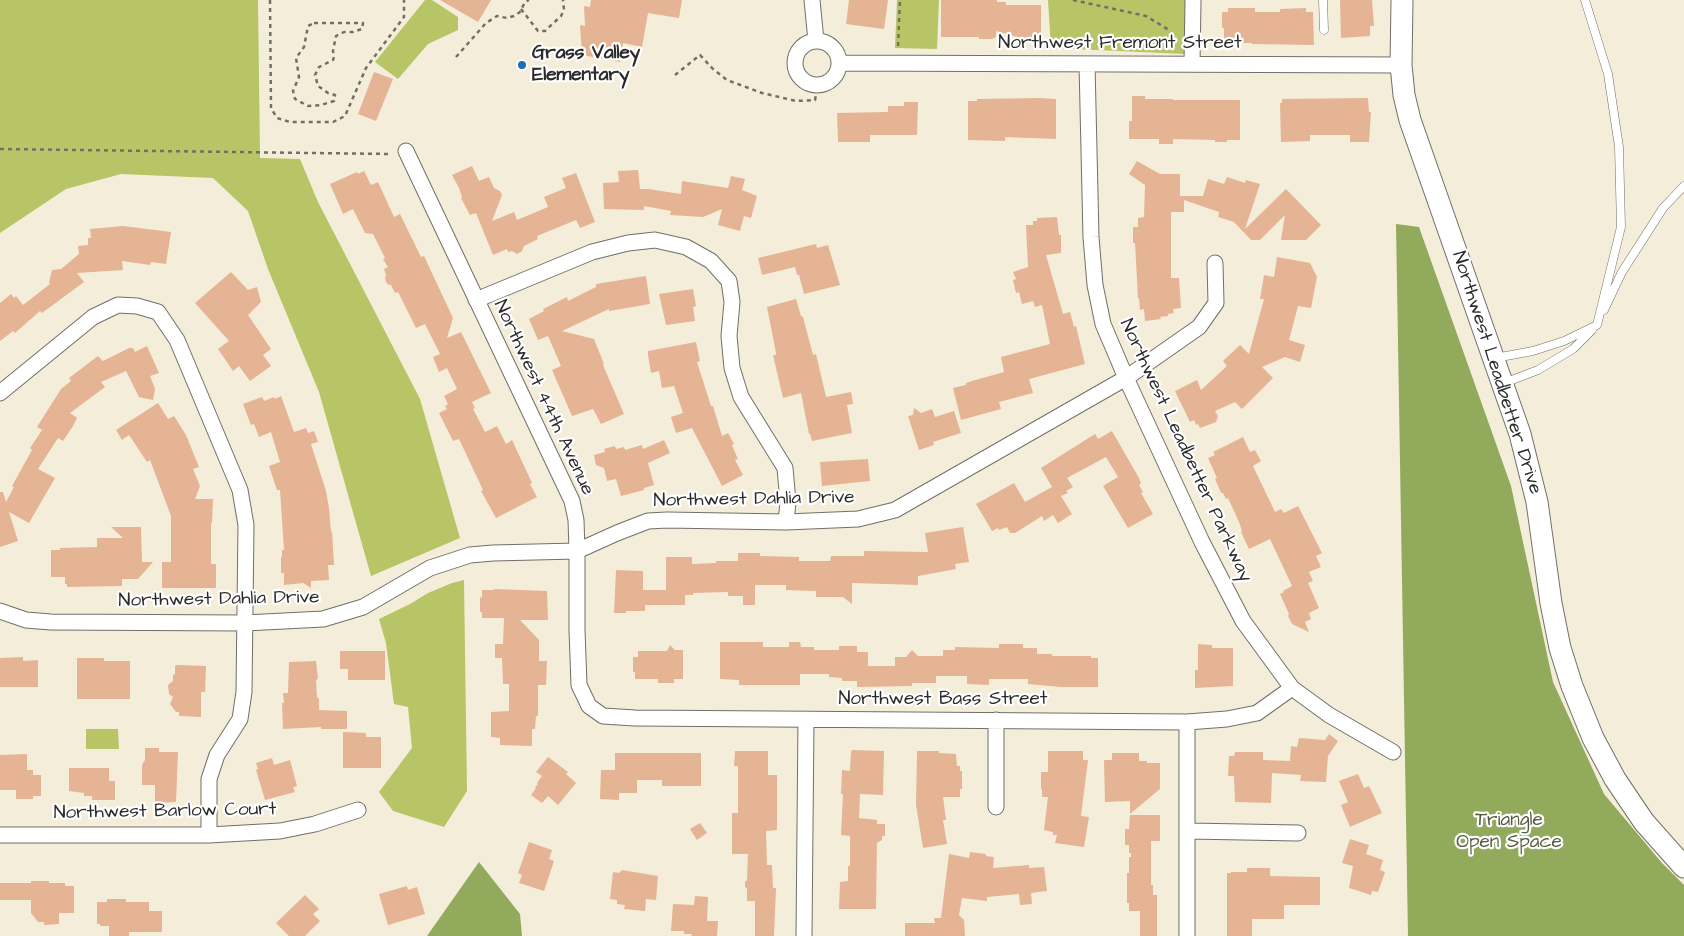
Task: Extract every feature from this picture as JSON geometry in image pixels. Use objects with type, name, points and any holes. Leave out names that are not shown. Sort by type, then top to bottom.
[{"type":"street","points":[[812,0],[816,41]]},
{"type":"street","points":[[1192,64],[1193,0]]},
{"type":"street","name":"Northwest Leadbetter Drive","points":[[1402,0],[1401,65],[1404,95],[1410,120],[1520,434],[1537,502],[1551,603],[1560,648],[1572,686],[1593,738],[1614,779],[1644,822],[1684,867]]},
{"type":"street","points":[[816,41],[829,45],[838,54],[839,63],[838,72],[827,83],[809,84],[801,78],[796,67],[796,57],[802,48],[816,41]]},
{"type":"street","name":"Northwest Fremont Street","points":[[839,63],[1401,65]]},
{"type":"street","name":"Northwest Leadbetter Parkway","points":[[1088,64],[1091,237],[1095,285],[1103,324],[1126,378],[1202,542],[1243,621],[1292,688],[1329,715],[1393,752]]},
{"type":"street","name":"Northwest 44th Avenue","points":[[406,151],[572,501],[576,520],[579,685],[589,706]]},
{"type":"street","points":[[476,300],[592,252],[628,243],[655,240],[686,246],[710,261],[729,281],[732,302],[729,336],[732,368],[741,397],[785,468],[788,502],[786,522]]},
{"type":"street","name":"Northwest Dahlia Drive","points":[[0,611],[26,620],[51,622],[244,624],[323,619],[363,607],[430,568],[470,555],[577,551],[617,533],[648,522],[667,520],[786,522],[858,519],[895,510],[1126,378],[1200,327],[1216,302],[1215,263]]},
{"type":"street","points":[[0,393],[93,316],[118,305],[137,306],[158,312],[176,340],[240,490],[246,525],[244,692],[240,719],[217,755],[209,779],[209,834]]},
{"type":"street","name":"Northwest Bass Street","points":[[589,706],[603,716],[634,718],[1188,722],[1227,720],[1257,713],[1292,688]]},
{"type":"street","points":[[804,936],[806,719]]},
{"type":"street","points":[[996,720],[996,807]]},
{"type":"street","points":[[1188,722],[1188,936]]},
{"type":"street","name":"Northwest Barlow Court","points":[[0,835],[209,834],[280,831],[315,824],[358,810]]},
{"type":"street","points":[[1188,832],[1298,834]]},
{"type":"lane","points":[[1323,0],[1324,30]]},
{"type":"lane","points":[[1494,358],[1533,351],[1564,342],[1597,325],[1621,227],[1619,147],[1608,74],[1586,0]]},
{"type":"lane","points":[[1502,384],[1538,370],[1573,349],[1597,325],[1622,272],[1663,208],[1684,186]]},
{"type":"path","points":[[270,0],[271,108],[277,118],[290,122],[333,122],[345,116],[366,68],[404,17],[404,0]]},
{"type":"path","points":[[456,57],[486,23],[497,16],[507,18],[514,16],[525,2],[529,0]]},
{"type":"path","points":[[521,9],[538,31],[545,31],[561,16],[564,10],[563,0]]},
{"type":"path","points":[[898,46],[900,0]]},
{"type":"path","points":[[1073,0],[1146,16],[1168,30],[1178,46]]},
{"type":"path","points":[[314,23],[363,23],[362,29],[344,32],[336,36],[333,60],[319,67],[315,75],[318,86],[328,93],[335,95],[334,101],[321,106],[308,106],[295,99],[293,91],[299,77],[296,58],[304,47],[308,26],[314,23]]},
{"type":"path","points":[[676,75],[700,55],[727,80],[762,93],[796,101],[815,100],[818,85]]},
{"type":"path","points":[[0,149],[396,154],[406,151]]},
{"type":"green space","points":[[0,0],[258,0],[260,158],[300,159],[318,202],[420,399],[460,538],[371,576],[319,392],[268,269],[248,211],[213,178],[121,174],[66,189],[0,233]]},
{"type":"green space","points":[[425,0],[432,0],[458,17],[458,30],[428,44],[398,79],[375,62]]},
{"type":"green space","points":[[897,0],[939,0],[937,49],[895,48]]},
{"type":"green space","points":[[1048,0],[1185,0],[1185,54],[1051,48]]},
{"type":"green space","name":"Triangle Open Space","points":[[1396,224],[1419,227],[1511,486],[1553,682],[1604,794],[1662,863],[1684,885],[1684,936],[1408,936]]},
{"type":"green space","points":[[464,580],[467,791],[444,827],[393,811],[379,792],[412,748],[408,707],[394,704],[386,643],[379,619],[428,593]]},
{"type":"green space","points":[[86,729],[118,729],[119,749],[86,749]]},
{"type":"green space","points":[[479,862],[520,914],[522,936],[427,936]]},
{"type":"building","points":[[440,0],[491,0],[478,22]]},
{"type":"building","points":[[591,0],[682,0],[679,18],[648,13],[642,47],[623,43],[620,62],[582,55],[580,25],[585,26],[584,6],[590,7]]},
{"type":"building","points":[[849,0],[888,0],[884,29],[846,24]]},
{"type":"building","points":[[941,0],[997,0],[997,2],[1006,2],[1006,5],[1041,5],[1041,39],[1023,39],[996,31],[996,37],[992,39],[941,37]]},
{"type":"building","points":[[1340,0],[1372,0],[1374,26],[1370,26],[1370,36],[1341,38]]},
{"type":"building","points":[[1228,8],[1255,8],[1255,12],[1280,12],[1280,9],[1306,8],[1306,12],[1313,12],[1314,45],[1234,43],[1234,41],[1224,39],[1222,12],[1228,12]]},
{"type":"building","points":[[374,72],[393,79],[376,121],[358,114]]},
{"type":"building","points":[[1132,96],[1145,96],[1145,99],[1240,100],[1240,140],[1215,142],[1215,140],[1173,139],[1173,144],[1159,144],[1159,139],[1129,139],[1129,121],[1132,121]]},
{"type":"building","points":[[1368,98],[1369,112],[1371,112],[1369,142],[1350,142],[1350,135],[1310,135],[1310,141],[1281,142],[1280,103],[1282,103],[1282,99]]},
{"type":"building","points":[[977,99],[1056,99],[1056,139],[1005,137],[1005,141],[968,140],[968,101],[977,101]]},
{"type":"building","points":[[904,102],[918,102],[917,135],[870,135],[870,142],[838,142],[837,113],[888,112],[888,106],[904,106]]},
{"type":"building","points":[[1137,161],[1160,174],[1180,174],[1180,196],[1203,196],[1208,179],[1224,184],[1227,177],[1245,183],[1246,180],[1260,184],[1245,229],[1286,189],[1321,225],[1306,240],[1281,240],[1285,215],[1260,240],[1251,240],[1234,222],[1218,217],[1219,212],[1184,200],[1184,212],[1171,212],[1171,278],[1179,278],[1181,308],[1173,309],[1174,313],[1160,317],[1161,319],[1145,321],[1144,309],[1140,310],[1138,298],[1133,227],[1138,227],[1138,218],[1144,217],[1145,185],[1129,174]]},
{"type":"building","points":[[472,166],[479,181],[489,177],[494,188],[500,191],[502,195],[492,221],[514,212],[517,220],[548,207],[544,197],[566,188],[562,178],[576,173],[595,222],[580,228],[576,220],[537,236],[538,239],[524,246],[522,251],[517,254],[512,251],[508,252],[507,249],[493,255],[476,213],[470,215],[452,175]]},
{"type":"building","points":[[638,170],[640,189],[681,194],[682,181],[728,188],[731,176],[745,179],[742,190],[757,196],[751,218],[744,216],[740,231],[718,225],[722,209],[703,217],[670,215],[671,211],[644,206],[644,210],[604,209],[603,183],[619,182],[618,171]]},
{"type":"building","points":[[364,171],[371,185],[378,182],[394,217],[400,214],[421,257],[424,256],[453,318],[447,338],[461,332],[491,393],[472,402],[475,408],[473,409],[485,432],[497,426],[506,444],[512,440],[532,483],[530,484],[537,497],[496,518],[481,491],[483,490],[459,439],[453,441],[439,413],[447,409],[445,406],[448,404],[444,396],[457,389],[447,368],[439,372],[433,357],[440,354],[425,324],[416,328],[398,292],[395,293],[391,285],[387,284],[384,269],[388,267],[373,234],[365,233],[353,209],[343,214],[330,184],[357,172],[358,174]]},
{"type":"building","points":[[1057,217],[1059,235],[1061,235],[1061,253],[1046,255],[1063,314],[1070,312],[1074,327],[1076,326],[1085,364],[1029,379],[1033,393],[999,402],[1001,409],[961,420],[953,388],[1004,372],[1001,357],[1050,344],[1042,305],[1035,307],[1033,301],[1022,304],[1019,292],[1016,293],[1013,280],[1016,279],[1013,272],[1028,267],[1026,225],[1033,225],[1033,221],[1037,221],[1037,218]]},
{"type":"building","points":[[123,226],[171,232],[166,264],[151,262],[150,265],[122,261],[123,270],[77,273],[84,282],[42,313],[40,311],[15,333],[13,331],[0,341],[0,303],[11,294],[14,298],[16,296],[23,305],[50,284],[52,270],[61,269],[79,254],[78,246],[88,245],[88,238],[91,238],[90,229]]},
{"type":"building","points":[[816,244],[817,248],[828,245],[840,285],[804,294],[795,267],[762,275],[758,258]]},
{"type":"building","points":[[1277,257],[1310,263],[1317,277],[1311,308],[1298,306],[1289,340],[1305,345],[1300,362],[1285,357],[1262,367],[1273,378],[1242,409],[1235,402],[1215,411],[1218,416],[1216,422],[1200,428],[1194,420],[1190,422],[1175,391],[1197,380],[1201,390],[1227,366],[1223,361],[1240,345],[1249,354],[1264,299],[1260,299],[1264,275],[1274,277]]},
{"type":"building","points":[[231,272],[248,290],[257,287],[261,302],[248,315],[271,349],[263,355],[271,366],[250,381],[239,366],[233,371],[218,349],[229,341],[195,303]]},
{"type":"building","points":[[646,276],[650,304],[609,311],[609,309],[562,331],[594,339],[624,414],[601,424],[593,409],[572,416],[552,370],[561,366],[548,336],[538,340],[529,319],[544,311],[543,309],[567,297],[568,301],[596,287],[596,284]]},
{"type":"building","points":[[693,289],[696,306],[693,307],[695,321],[666,325],[659,294]]},
{"type":"building","points":[[796,299],[813,355],[816,354],[826,397],[851,392],[853,404],[847,405],[852,433],[812,441],[801,393],[783,398],[773,355],[776,355],[776,353],[767,307]]},
{"type":"building","points":[[696,342],[700,361],[697,362],[711,406],[713,406],[722,436],[728,433],[734,444],[732,445],[738,459],[735,460],[743,475],[722,486],[692,428],[676,433],[671,417],[683,413],[674,386],[662,388],[659,371],[651,373],[648,351]]},
{"type":"building","points":[[147,346],[159,373],[150,376],[155,389],[153,400],[139,397],[126,371],[101,382],[105,387],[70,413],[77,418],[73,426],[63,441],[58,438],[38,469],[55,478],[29,523],[9,512],[18,541],[0,547],[0,492],[3,492],[6,502],[14,487],[12,486],[32,450],[30,448],[42,430],[37,427],[61,389],[71,381],[69,378],[98,356],[103,361],[129,348],[133,348],[135,352]]},
{"type":"building","points":[[281,396],[294,432],[306,428],[308,433],[314,431],[318,442],[311,444],[326,491],[329,508],[334,565],[328,565],[329,580],[311,581],[311,588],[303,583],[284,585],[284,573],[281,573],[281,557],[282,550],[284,550],[280,490],[277,490],[269,466],[280,462],[271,432],[259,437],[254,424],[251,425],[243,404],[262,397],[264,401]]},
{"type":"building","points":[[158,403],[168,419],[174,416],[186,435],[199,467],[193,469],[200,486],[195,499],[213,499],[211,564],[216,564],[216,588],[162,588],[162,562],[171,562],[171,516],[150,460],[147,462],[129,435],[122,440],[116,430]]},
{"type":"building","points":[[914,408],[921,413],[932,409],[935,417],[954,411],[961,433],[933,442],[934,445],[919,450],[908,416],[913,415]]},
{"type":"building","points":[[1112,431],[1139,478],[1141,483],[1139,485],[1143,492],[1141,493],[1153,514],[1128,528],[1103,486],[1118,477],[1106,457],[1067,478],[1073,487],[1066,491],[1068,493],[1061,496],[1072,514],[1058,523],[1053,515],[1044,521],[1042,516],[1015,533],[1010,533],[1007,527],[992,531],[976,504],[1014,483],[1025,502],[1052,487],[1041,468],[1095,434],[1098,439]]},
{"type":"building","points":[[1243,437],[1250,452],[1255,450],[1261,461],[1253,466],[1275,512],[1281,509],[1284,513],[1298,506],[1322,553],[1316,556],[1321,567],[1309,572],[1313,581],[1308,583],[1319,608],[1309,613],[1311,619],[1305,622],[1309,632],[1292,624],[1288,616],[1289,614],[1280,594],[1292,586],[1270,539],[1249,549],[1228,498],[1226,499],[1223,493],[1221,493],[1215,479],[1217,478],[1208,458],[1215,455],[1213,452]]},
{"type":"building","points":[[664,440],[670,453],[648,463],[654,485],[644,488],[644,490],[621,496],[616,479],[607,481],[604,468],[596,465],[594,455],[605,452],[604,449],[615,446],[616,449],[624,447],[625,450],[642,445],[643,449]]},
{"type":"building","points":[[868,459],[870,481],[822,486],[820,462]]},
{"type":"building","points":[[111,527],[141,527],[142,562],[153,562],[138,579],[122,579],[122,586],[67,587],[65,577],[51,577],[51,550],[97,547],[97,538],[123,538]]},
{"type":"building","points":[[963,527],[969,562],[955,564],[956,569],[918,576],[918,585],[852,583],[852,604],[843,597],[816,597],[816,591],[786,590],[786,585],[755,585],[755,605],[743,605],[743,596],[728,596],[728,592],[693,593],[693,595],[685,595],[685,605],[645,605],[645,611],[614,613],[616,570],[643,571],[643,590],[666,590],[666,557],[692,557],[692,564],[738,561],[738,553],[760,553],[760,556],[799,557],[799,561],[830,561],[831,556],[864,556],[864,551],[928,552],[925,533]]},
{"type":"building","points":[[482,590],[547,591],[548,620],[520,620],[539,640],[539,661],[547,661],[546,685],[538,685],[538,716],[536,716],[535,729],[532,729],[532,746],[500,745],[500,738],[491,737],[491,712],[509,711],[509,684],[503,684],[502,658],[495,658],[495,644],[503,644],[504,618],[482,618],[482,612],[480,612]]},
{"type":"building","points":[[720,642],[763,642],[763,647],[789,647],[789,642],[800,642],[801,647],[814,647],[814,650],[839,650],[839,646],[857,646],[857,652],[868,652],[868,666],[895,666],[895,657],[906,657],[912,650],[918,656],[943,656],[943,650],[955,650],[955,647],[999,648],[999,644],[1023,644],[1023,648],[1037,648],[1037,654],[1091,656],[1091,658],[1098,658],[1098,687],[1061,687],[1028,684],[1028,679],[989,679],[989,685],[967,684],[967,676],[936,676],[936,683],[912,683],[912,686],[857,687],[857,681],[842,681],[842,678],[829,677],[829,674],[800,674],[800,685],[739,685],[739,680],[720,679]]},
{"type":"building","points":[[1198,644],[1212,645],[1212,648],[1233,648],[1233,686],[1195,688],[1195,670],[1198,670]]},
{"type":"building","points":[[670,645],[675,650],[683,650],[683,679],[674,679],[674,683],[658,683],[658,679],[635,679],[633,657],[638,657],[638,651],[667,651]]},
{"type":"building","points":[[340,651],[385,651],[385,680],[348,680],[348,669],[340,669]]},
{"type":"building","points":[[23,657],[23,661],[38,660],[38,687],[0,687],[0,658]]},
{"type":"building","points":[[77,658],[104,658],[104,661],[130,661],[130,699],[77,699]]},
{"type":"building","points":[[316,661],[319,710],[347,711],[347,729],[321,729],[321,727],[283,729],[282,703],[284,703],[283,693],[288,693],[289,662]]},
{"type":"building","points":[[175,666],[206,666],[205,692],[201,692],[201,717],[179,716],[179,712],[176,712],[170,704],[173,697],[169,694],[168,685],[173,681]]},
{"type":"building","points":[[343,732],[366,733],[366,737],[381,737],[381,768],[343,768]]},
{"type":"building","points":[[1329,734],[1338,741],[1328,756],[1326,782],[1300,781],[1301,775],[1272,773],[1271,803],[1235,802],[1234,776],[1228,776],[1229,756],[1234,756],[1235,752],[1263,752],[1263,760],[1290,761],[1291,746],[1297,747],[1299,738],[1325,740]]},
{"type":"building","points":[[145,748],[159,748],[159,752],[178,752],[176,802],[155,803],[155,785],[142,785],[142,765],[145,760]]},
{"type":"building","points":[[852,750],[884,751],[883,795],[860,794],[859,818],[877,820],[877,824],[885,824],[885,836],[882,836],[882,840],[877,843],[876,909],[839,909],[840,882],[848,881],[848,866],[850,866],[850,836],[841,835],[842,770],[850,771]]},
{"type":"building","points":[[735,751],[768,751],[768,775],[777,775],[777,830],[766,831],[767,865],[772,865],[773,888],[776,888],[774,936],[755,936],[755,901],[747,901],[747,889],[745,887],[748,854],[732,854],[732,813],[738,813],[738,766],[734,766]]},
{"type":"building","points":[[917,751],[939,751],[939,753],[956,754],[957,766],[960,766],[960,771],[962,771],[960,797],[943,797],[946,820],[943,820],[947,844],[923,848],[916,805]]},
{"type":"building","points":[[1048,751],[1083,751],[1083,760],[1088,760],[1081,816],[1089,817],[1084,847],[1055,843],[1057,835],[1044,830],[1048,797],[1042,797],[1041,772],[1048,772]]},
{"type":"building","points":[[615,753],[701,753],[701,786],[662,786],[662,780],[637,780],[637,793],[619,793],[619,800],[600,799],[601,770],[615,770]]},
{"type":"building","points":[[1112,753],[1139,753],[1139,761],[1160,763],[1160,789],[1130,814],[1130,801],[1105,802],[1104,760],[1112,760]]},
{"type":"building","points":[[27,754],[27,770],[33,770],[33,775],[41,775],[41,796],[33,796],[33,799],[16,799],[16,790],[0,790],[0,755]]},
{"type":"building","points":[[548,757],[568,772],[566,774],[576,783],[558,805],[548,796],[542,803],[531,795],[542,776],[536,772]]},
{"type":"building","points":[[272,758],[274,765],[290,760],[297,786],[293,787],[295,792],[265,800],[256,770],[258,769],[256,763]]},
{"type":"building","points":[[69,768],[109,768],[109,781],[115,781],[115,800],[92,800],[92,796],[84,796],[84,793],[69,791]]},
{"type":"building","points":[[1358,774],[1364,788],[1369,786],[1382,813],[1350,827],[1341,805],[1348,802],[1339,781]]},
{"type":"building","points":[[1130,815],[1160,815],[1160,841],[1151,841],[1151,885],[1153,885],[1153,895],[1157,895],[1157,936],[1140,936],[1140,911],[1129,911],[1129,903],[1127,903],[1127,873],[1129,873],[1129,857],[1131,857],[1131,853],[1129,853],[1129,845],[1125,845],[1125,829],[1129,829]]},
{"type":"building","points":[[700,823],[707,833],[697,840],[690,829]]},
{"type":"building","points":[[1350,839],[1369,845],[1366,854],[1383,860],[1380,870],[1385,872],[1378,892],[1372,891],[1371,895],[1349,888],[1353,866],[1342,863]]},
{"type":"building","points":[[529,842],[552,850],[549,859],[554,861],[544,891],[519,883],[522,875],[518,873]]},
{"type":"building","points":[[970,852],[994,857],[993,868],[1029,865],[1029,868],[1044,867],[1047,891],[1031,893],[1032,904],[1020,905],[1019,894],[987,897],[987,901],[962,898],[959,915],[964,920],[965,936],[905,936],[905,923],[935,923],[934,918],[941,918],[949,854],[969,858]]},
{"type":"building","points":[[1247,868],[1270,868],[1270,876],[1320,877],[1320,905],[1284,905],[1284,919],[1252,919],[1252,936],[1227,936],[1227,873],[1247,872]]},
{"type":"building","points":[[622,870],[658,876],[656,900],[646,899],[645,911],[624,909],[625,905],[617,904],[617,900],[610,899],[613,872],[619,873]]},
{"type":"building","points":[[31,881],[49,881],[49,883],[65,883],[65,886],[74,886],[74,913],[59,913],[59,924],[44,925],[44,922],[38,922],[31,913],[31,900],[0,900],[0,883],[31,883]]},
{"type":"building","points":[[407,886],[408,890],[417,887],[425,914],[388,925],[379,894]]},
{"type":"building","points":[[305,895],[319,909],[313,914],[320,921],[305,936],[289,936],[276,923]]},
{"type":"building","points":[[695,896],[708,897],[707,921],[718,921],[717,936],[691,936],[692,934],[684,934],[684,931],[671,931],[673,904],[694,905]]},
{"type":"building","points":[[107,899],[126,899],[126,902],[149,902],[149,911],[162,911],[162,932],[129,932],[129,936],[109,936],[109,926],[97,924],[97,902],[107,902]]},
{"type":"place","name":"Grass Valley Elementary","points":[[522,65]]}]
